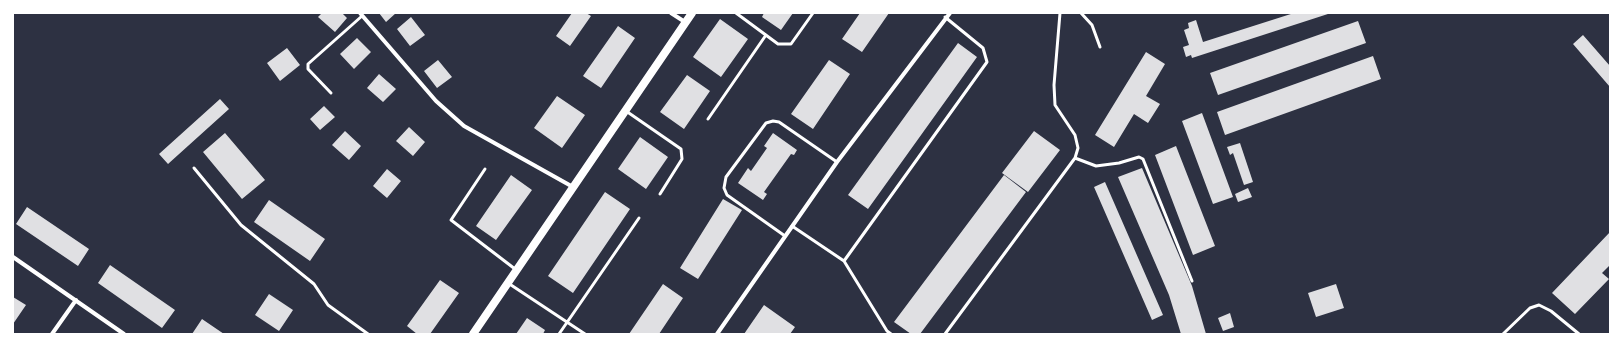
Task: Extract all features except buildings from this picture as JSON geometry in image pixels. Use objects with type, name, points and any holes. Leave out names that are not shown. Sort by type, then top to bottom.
[{"type":"main road","points":[[473,334],[692,13]]},
{"type":"street","points":[[671,13],[685,22]]},
{"type":"street","points":[[717,334],[837,162],[945,17],[950,13]]},
{"type":"street","points":[[361,15],[436,101],[464,126],[573,187]]},
{"type":"street","points":[[13,257],[124,334]]},
{"type":"street","points":[[52,334],[76,300]]},
{"type":"lane","points":[[736,13],[778,44],[791,44],[813,13]]},
{"type":"lane","points":[[945,334],[1075,158],[1078,148],[1075,135],[1055,105],[1054,85],[1060,13]]},
{"type":"lane","points":[[1081,13],[1092,25],[1100,47]]},
{"type":"lane","points":[[331,93],[308,69],[308,64],[361,15]]},
{"type":"lane","points":[[844,261],[987,62],[983,48],[945,17]]},
{"type":"lane","points":[[708,119],[766,35]]},
{"type":"lane","points":[[625,111],[682,149],[682,159],[660,194]]},
{"type":"lane","points":[[785,236],[727,195],[724,188],[726,177],[766,123],[773,121],[779,122],[837,162]]},
{"type":"lane","points":[[1075,158],[1096,166],[1119,163],[1139,157],[1143,159],[1192,281]]},
{"type":"lane","points":[[194,168],[241,225],[314,284],[328,305],[368,334]]},
{"type":"lane","points":[[485,169],[451,220],[517,270]]},
{"type":"lane","points":[[559,334],[639,218]]},
{"type":"lane","points":[[792,226],[844,261],[887,331],[891,334]]},
{"type":"lane","points":[[508,283],[585,334]]},
{"type":"lane","points":[[1503,334],[1530,308],[1539,305],[1551,311],[1579,334]]}]
